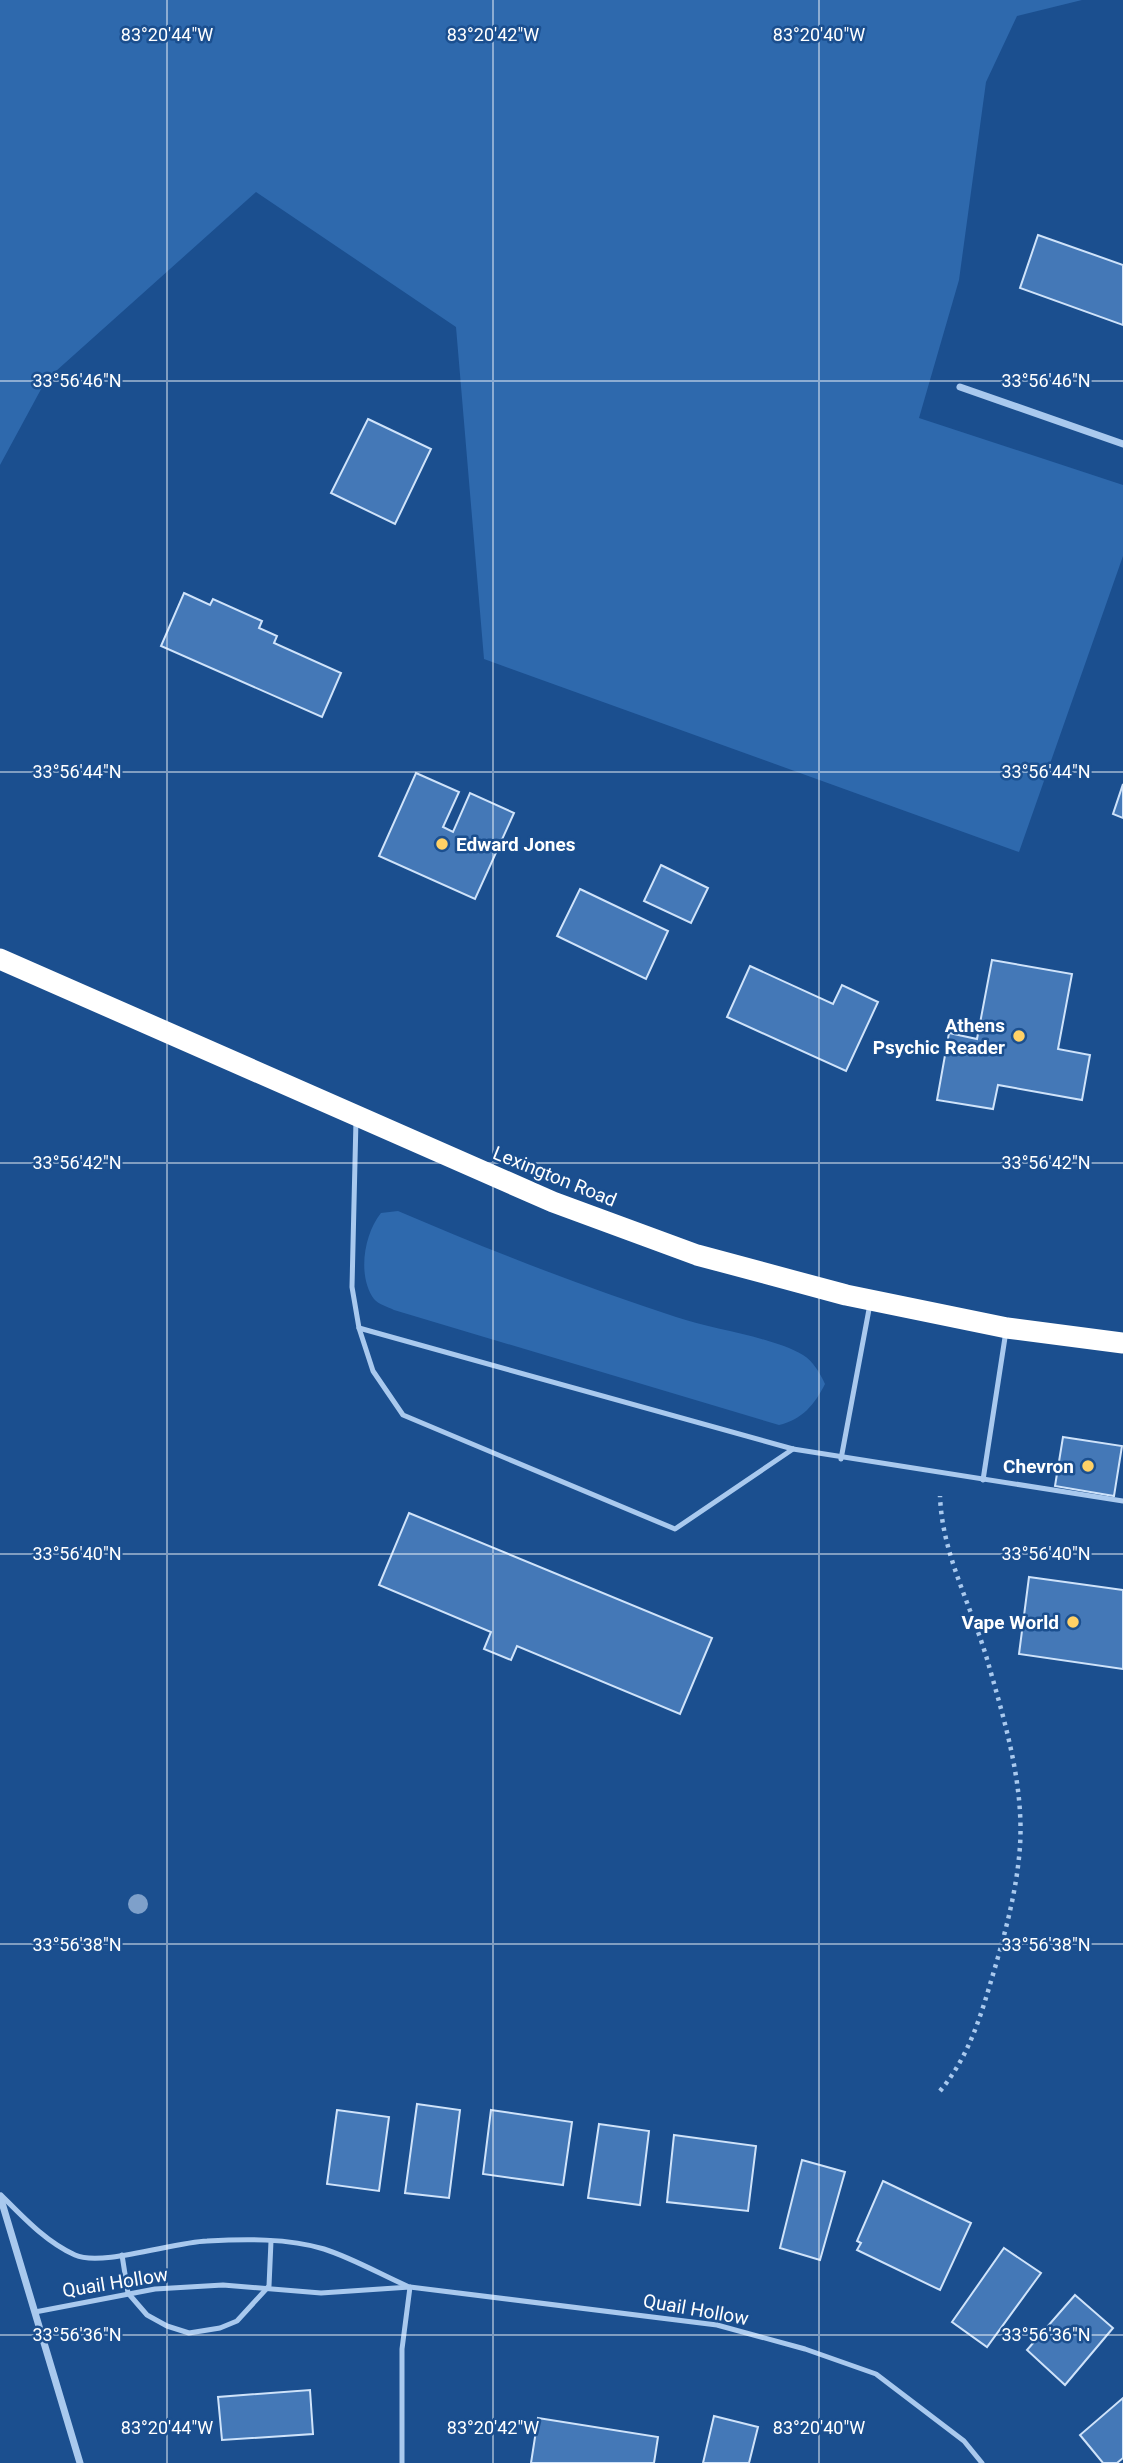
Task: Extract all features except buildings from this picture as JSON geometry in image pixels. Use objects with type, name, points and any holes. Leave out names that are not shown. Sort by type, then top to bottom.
[{"type":"highway","name":"Lexington Road","points":[[0,959],[553,1202],[696,1255],[871,1300],[1007,1328],[1123,1343]]},
{"type":"street","points":[[960,387],[1123,444]]},
{"type":"street","points":[[0,2195],[80,2463]]},
{"type":"lane","points":[[356,1117],[352,1287],[359,1328],[373,1371],[403,1415],[675,1529],[793,1449]]},
{"type":"lane","points":[[841,1459],[871,1300]]},
{"type":"lane","points":[[359,1328],[793,1449],[841,1459],[1123,1501]]},
{"type":"lane","points":[[983,1480],[1007,1328]]},
{"type":"lane","name":"Quail Hollow","points":[[0,2195],[39,2231],[76,2256],[92,2259],[174,2243],[271,2241],[323,2249],[410,2287]]},
{"type":"lane","points":[[122,2255],[128,2292],[147,2315],[167,2326],[189,2333],[220,2328],[237,2321],[269,2286],[271,2241]]},
{"type":"lane","name":"Quail Hollow","points":[[35,2312],[128,2292],[223,2285],[269,2286],[321,2292],[410,2287],[717,2325],[805,2349],[876,2374],[964,2441],[982,2463]]},
{"type":"lane","points":[[402,2463],[402,2349],[410,2287]]},
{"type":"path","points":[[940,1474],[941,1515],[953,1567],[985,1655],[1016,1773],[1020,1844],[1007,1927],[979,2024],[957,2070],[940,2091]]},
{"type":"shaded area","points":[[0,0],[1082,0],[1017,16],[986,82],[959,280],[919,418],[1123,485],[1123,556],[1019,852],[484,659],[456,327],[256,192],[46,380],[0,465]]},
{"type":"shaded area","points":[[398,1211],[605,1293],[691,1322],[790,1348],[810,1361],[825,1384],[807,1410],[779,1425],[394,1310],[374,1299],[364,1267],[367,1243],[375,1222],[381,1213]]},
{"type":"place","name":"Edward Jones","points":[[442,844]]},
{"type":"place","name":"Athens Psychic Reader","points":[[1019,1036]]},
{"type":"place","name":"Chevron","points":[[1088,1466]]},
{"type":"place","name":"Vape World","points":[[1073,1622]]}]
